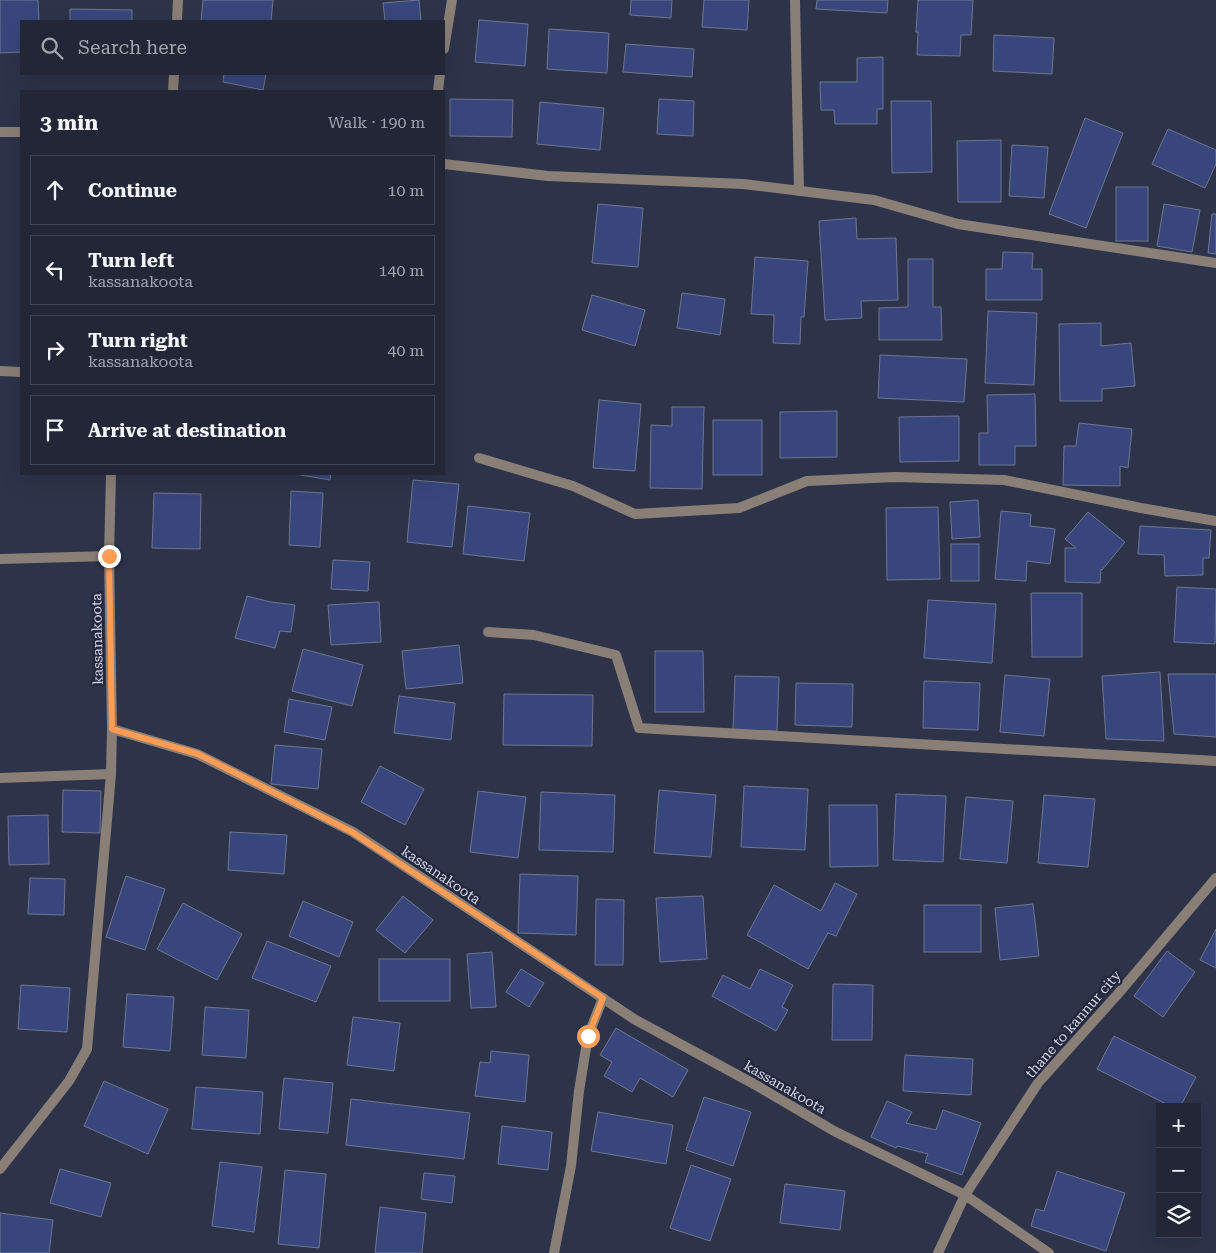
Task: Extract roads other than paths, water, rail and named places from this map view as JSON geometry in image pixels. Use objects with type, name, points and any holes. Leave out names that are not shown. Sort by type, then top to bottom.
[{"type":"street","points":[[177,20],[178,0]]},
{"type":"street","points":[[445,43],[452,0]]},
{"type":"street","points":[[795,0],[799,191]]},
{"type":"street","points":[[173,90],[174,75]]},
{"type":"street","points":[[438,90],[440,75]]},
{"type":"street","points":[[0,132],[20,132]]},
{"type":"street","points":[[445,164],[548,176],[743,184],[874,200],[958,224],[1216,263]]},
{"type":"street","points":[[0,371],[20,372]]},
{"type":"street","points":[[479,458],[573,486],[635,514],[739,508],[807,481],[895,477],[1004,480],[1216,522]]},
{"type":"street","name":"kassanakoota","points":[[111,475],[109,556],[112,729],[198,754],[352,832],[634,1019],[754,1084],[834,1131],[965,1195],[1049,1253]]},
{"type":"street","points":[[0,559],[109,556]]},
{"type":"street","points":[[488,632],[534,634],[616,655],[639,728],[1216,761]]},
{"type":"street","points":[[0,1169],[69,1080],[87,1049],[110,774],[112,729]]},
{"type":"street","points":[[0,778],[110,774]]},
{"type":"street","name":"thane to kannur city","points":[[938,1253],[965,1195],[1038,1083],[1117,995],[1216,878]]},
{"type":"street","points":[[554,1253],[571,1166],[579,1091],[588,1036],[603,998]]}]
